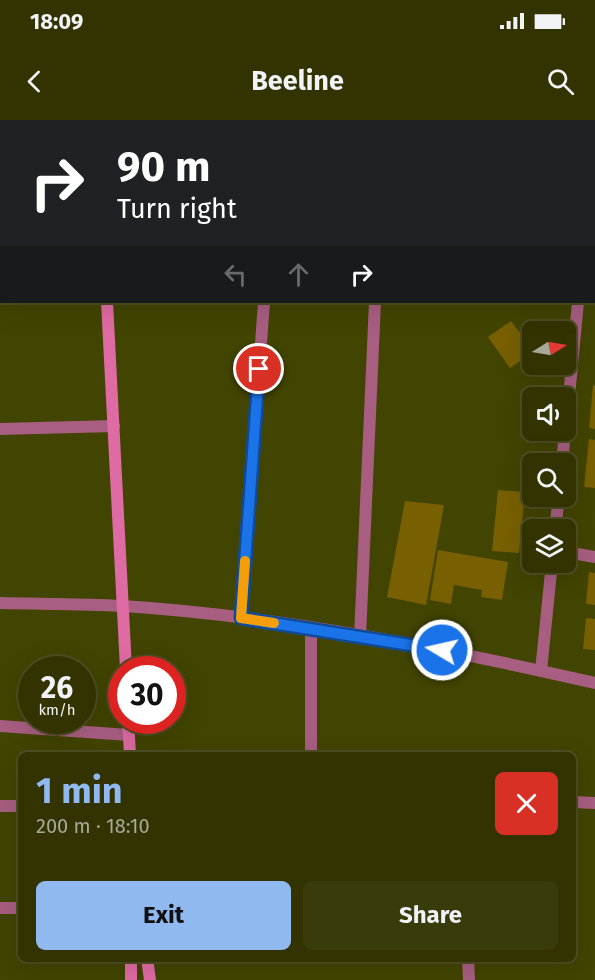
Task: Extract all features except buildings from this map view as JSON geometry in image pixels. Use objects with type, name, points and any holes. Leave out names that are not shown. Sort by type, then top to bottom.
[{"type":"main road","points":[[107,303],[125,656]]},
{"type":"main road","points":[[129,735],[130,752]]},
{"type":"main road","points":[[130,980],[131,962]]},
{"type":"main road","points":[[148,962],[150,980]]},
{"type":"street","points":[[241,618],[264,303]]},
{"type":"street","points":[[360,637],[375,303]]},
{"type":"street","points":[[569,387],[578,303]]},
{"type":"street","points":[[0,429],[114,426]]},
{"type":"street","points":[[576,554],[595,557]]},
{"type":"street","points":[[541,671],[551,573]]},
{"type":"street","points":[[0,603],[123,606],[241,618],[442,650],[541,671],[595,683],[595,695]]},
{"type":"street","points":[[311,629],[311,752]]},
{"type":"street","points":[[0,726],[129,735]]},
{"type":"street","points":[[576,802],[595,802]]},
{"type":"street","points":[[0,806],[18,806]]},
{"type":"street","points":[[0,908],[18,908]]},
{"type":"street","points":[[468,962],[469,980]]},
{"type":"slow traffic","points":[[245,561],[241,618],[274,623]]},
{"type":"route","points":[[259,369],[241,618],[442,650]]}]
